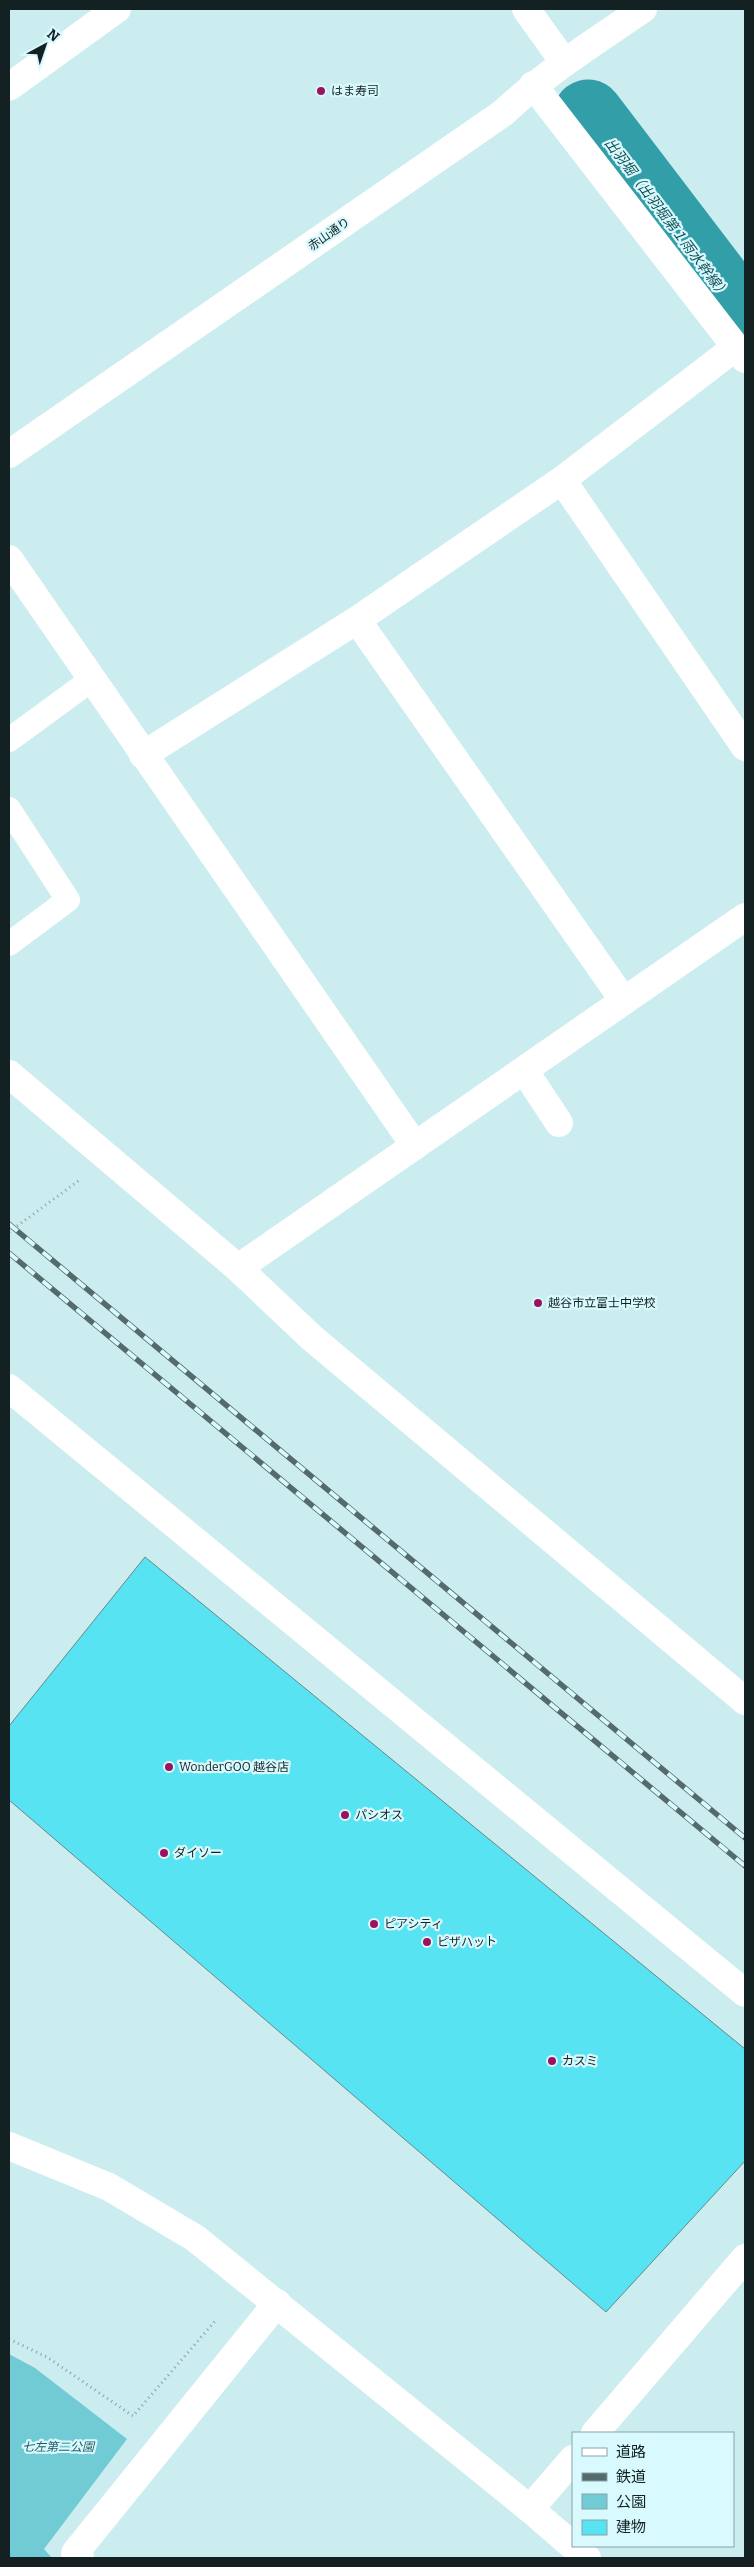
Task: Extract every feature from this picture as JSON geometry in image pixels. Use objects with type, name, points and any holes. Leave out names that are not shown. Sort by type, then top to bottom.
[{"type":"street","points":[[9,87],[117,9]]},
{"type":"street","points":[[526,9],[564,62]]},
{"type":"street","name":"赤山通り","points":[[9,454],[495,119],[533,85],[643,9]]},
{"type":"street","points":[[143,755],[357,620],[562,480],[741,353],[533,85]]},
{"type":"street","points":[[562,480],[745,747]]},
{"type":"street","points":[[9,558],[91,680],[415,1146]]},
{"type":"street","points":[[357,620],[624,1001]]},
{"type":"street","points":[[238,1268],[745,917]]},
{"type":"street","points":[[524,1070],[560,1124]]},
{"type":"street","points":[[9,1074],[107,1159],[238,1268],[312,1338],[745,1701]]},
{"type":"street","points":[[9,1388],[745,1992]]},
{"type":"street","points":[[9,2146],[109,2187],[195,2238],[572,2545]]},
{"type":"street","points":[[596,2432],[745,2258]]},
{"type":"street","points":[[80,2558],[75,2553],[277,2303]]},
{"type":"street","points":[[530,2509],[572,2460]]},
{"type":"street","points":[[574,2547],[587,2558]]},
{"type":"lane","points":[[9,740],[91,680]]},
{"type":"lane","points":[[9,809],[68,900],[9,944]]},
{"type":"path","points":[[9,1232],[107,1159]]},
{"type":"path","points":[[9,2339],[47,2357],[133,2416],[248,2281]]},
{"type":"green space","name":"七左第二公園","points":[[9,2354],[35,2368],[127,2439],[44,2549],[52,2558],[9,2558]]},
{"type":"building","name":"ピアシティ","points":[[145,1557],[745,2049],[745,2161],[606,2312],[9,1800],[9,1726]]},
{"type":"waterway","name":"出羽堀（出羽堀第１雨水幹線）","points":[[588,115],[745,321]]},
{"type":"railway","points":[[9,1224],[745,1838]]},
{"type":"railway","points":[[9,1253],[745,1866]]},
{"type":"place","name":"はま寿司","points":[[321,91]]},
{"type":"place","name":"越谷市立富士中学校","points":[[538,1303]]},
{"type":"place","name":"WonderGOO 越谷店","points":[[169,1767]]},
{"type":"place","name":"パシオス","points":[[345,1815]]},
{"type":"place","name":"ダイソー","points":[[164,1853]]},
{"type":"place","name":"ピアシティ","points":[[374,1924]]},
{"type":"place","name":"ピザハット","points":[[427,1942]]},
{"type":"place","name":"カスミ","points":[[552,2061]]}]
